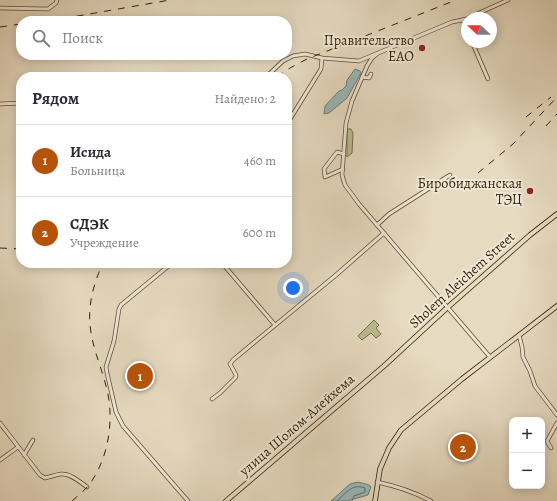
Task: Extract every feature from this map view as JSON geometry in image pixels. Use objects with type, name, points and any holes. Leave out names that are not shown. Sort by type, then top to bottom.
[{"type":"main road","name":"Sholem Aleichem Street","points":[[226,501],[398,353],[530,235],[557,214]]},
{"type":"main road","points":[[375,501],[380,469],[389,448],[401,430],[557,302]]},
{"type":"main road","points":[[518,334],[557,306]]},
{"type":"street","points":[[0,8],[48,9],[56,3],[57,0]]},
{"type":"street","points":[[481,12],[508,0]]},
{"type":"street","points":[[359,61],[452,22],[461,20]]},
{"type":"street","points":[[475,48],[488,79]]},
{"type":"street","points":[[292,56],[305,54],[322,58],[359,61],[364,62],[367,66]]},
{"type":"street","points":[[377,54],[372,58],[367,66],[352,102],[348,116],[342,175],[345,185],[351,195],[490,357]]},
{"type":"street","points":[[292,116],[321,70],[322,58]]},
{"type":"street","points":[[271,72],[284,60]]},
{"type":"street","points":[[362,77],[369,78],[371,74]]},
{"type":"street","points":[[0,104],[16,103]]},
{"type":"street","points":[[343,169],[325,177],[324,169],[337,152],[344,154]]},
{"type":"street","points":[[377,225],[389,214],[450,176]]},
{"type":"street","points":[[212,399],[220,394],[236,377],[230,364],[231,362],[336,276],[384,233]]},
{"type":"street","points":[[166,268],[121,305],[119,309],[114,342],[106,367],[114,408],[123,426],[187,500],[182,501]]},
{"type":"street","points":[[226,268],[275,325]]},
{"type":"street","points":[[518,334],[522,347],[522,357],[530,371],[535,386],[557,415]]},
{"type":"street","points":[[0,423],[40,475],[45,478],[66,474],[87,487]]},
{"type":"street","points":[[551,448],[547,441],[557,423]]},
{"type":"street","points":[[24,455],[33,440]]},
{"type":"street","points":[[0,460],[18,448]]},
{"type":"street","points":[[377,482],[394,486],[422,496],[431,501]]},
{"type":"green space","points":[[347,129],[351,129],[353,133],[352,153],[347,157]]},
{"type":"green space","points":[[374,320],[379,325],[376,328],[381,334],[376,338],[371,333],[362,340],[358,336]]},
{"type":"water","points":[[355,69],[361,73],[347,98],[329,113],[324,114],[325,106],[339,91],[346,86],[347,80]]},
{"type":"water","points":[[358,482],[371,487],[368,495],[347,501],[331,501],[350,484]]},
{"type":"railway","points":[[78,16],[170,0]]},
{"type":"railway","points":[[284,72],[307,59],[456,0]]},
{"type":"railway","points":[[0,27],[16,25]]},
{"type":"railway","points":[[526,117],[551,97]]},
{"type":"railway","points":[[478,173],[513,144],[557,97]]},
{"type":"railway","points":[[546,126],[557,114]]},
{"type":"railway","points":[[0,248],[16,249]]},
{"type":"railway","points":[[72,501],[93,479],[103,458],[109,436],[109,401],[93,342],[90,325],[92,293],[101,268]]},
{"type":"place","name":"Правительство ЕАО","points":[[422,48]]},
{"type":"place","name":"Биробиджанская ТЭЦ","points":[[530,191]]},
{"type":"place","name":"Исида","points":[[140,376]]},
{"type":"place","name":"СДЭК","points":[[463,447]]}]
